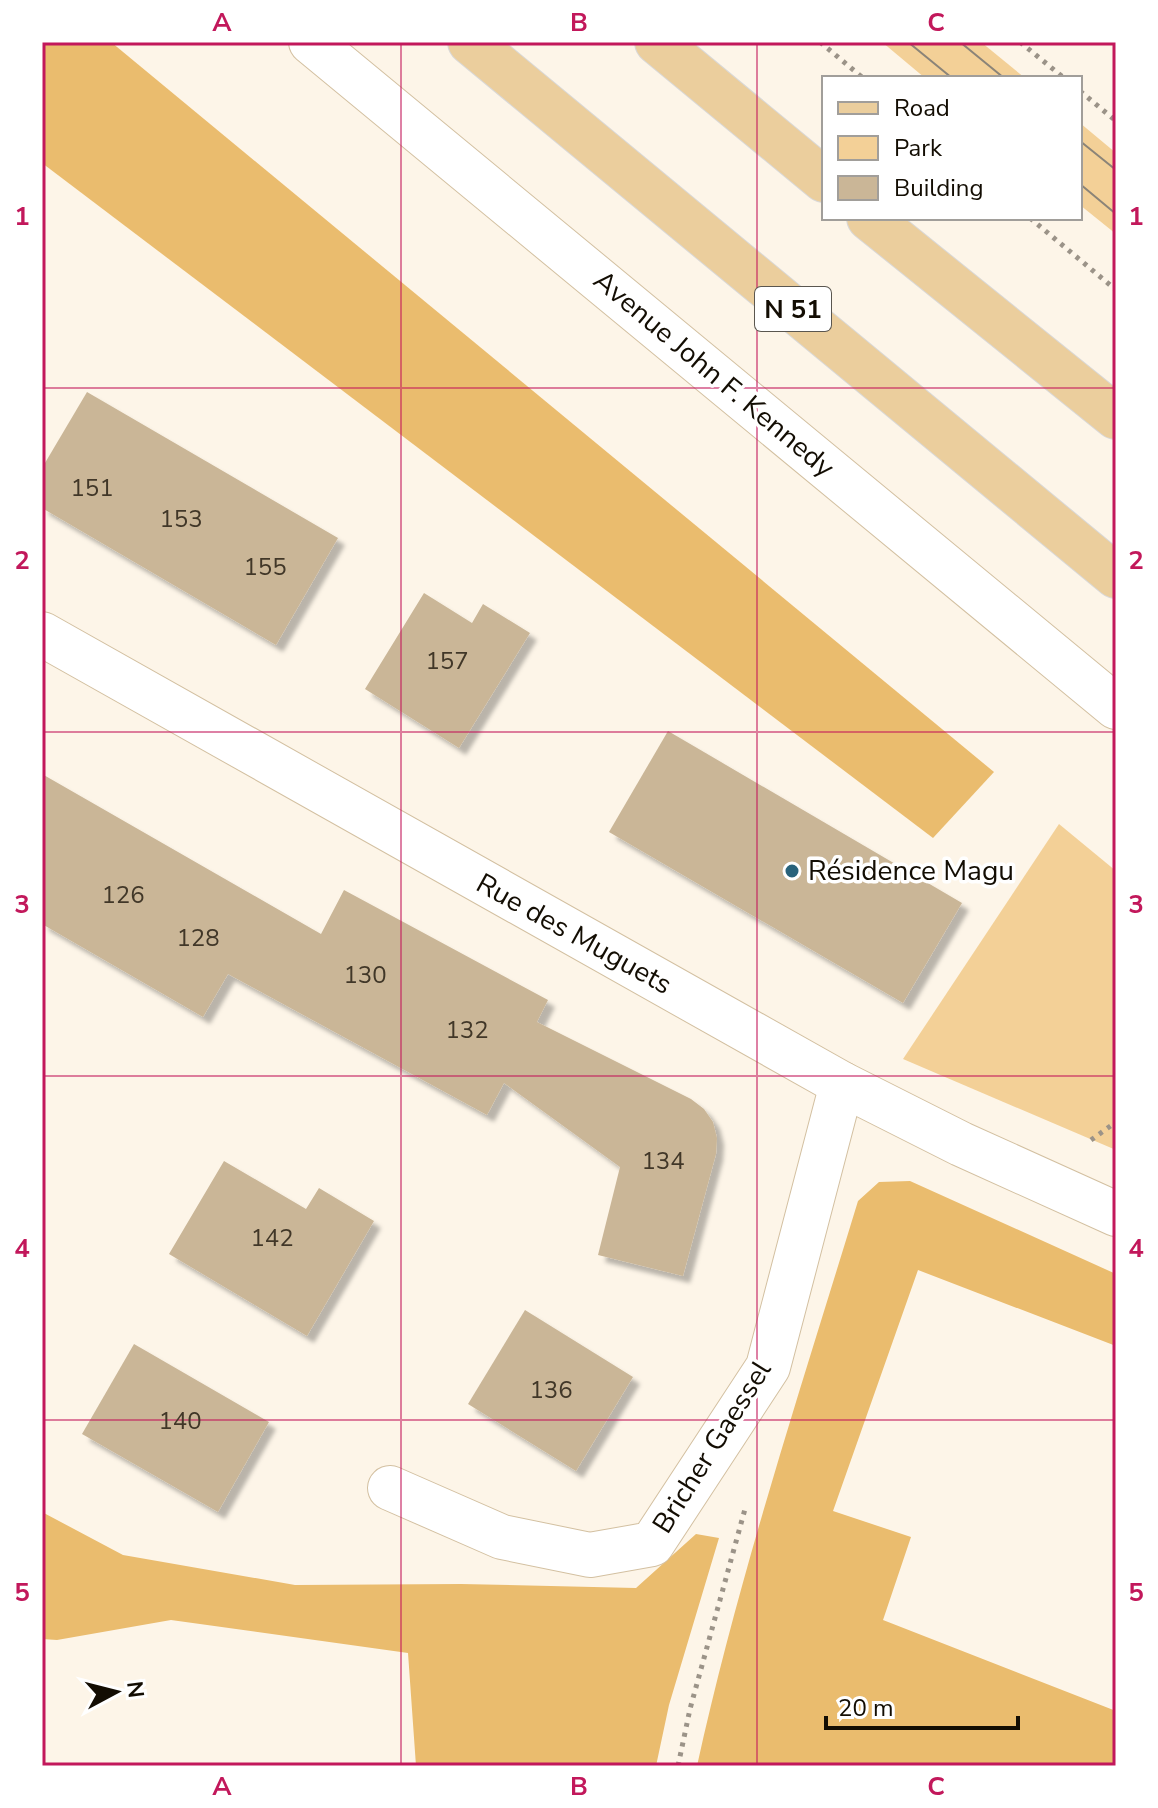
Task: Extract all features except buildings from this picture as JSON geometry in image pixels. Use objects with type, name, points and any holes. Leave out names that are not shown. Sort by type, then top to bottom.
[{"type":"main road","name":"N 51","points":[[470,42],[1116,576]]},
{"type":"main road","points":[[657,42],[822,178]]},
{"type":"main road","points":[[871,220],[1116,417]]},
{"type":"street","name":"Avenue John F. Kennedy","points":[[311,42],[1116,707]]},
{"type":"street","name":"Rue des Muguets","points":[[42,634],[842,1084],[961,1144],[1116,1214]]},
{"type":"street","name":"Bricher Gaessel","points":[[390,1488],[502,1537],[590,1555],[652,1544],[768,1367],[842,1084]]},
{"type":"path","points":[[820,42],[861,76]]},
{"type":"path","points":[[1020,42],[1062,76]]},
{"type":"path","points":[[1082,93],[1116,121]]},
{"type":"path","points":[[1032,220],[1116,290]]},
{"type":"path","points":[[678,1766],[690,1709],[746,1503]]},
{"type":"green space","points":[[882,42],[981,42],[1023,76],[923,76]]},
{"type":"green space","points":[[1082,125],[1116,153],[1116,234],[1082,207]]},
{"type":"green space","points":[[1059,824],[1116,871],[1116,1150],[903,1059]]},
{"type":"shaded area","points":[[42,42],[111,42],[994,772],[933,838],[42,163]]},
{"type":"shaded area","points":[[910,1181],[1116,1274],[1116,1346],[918,1270],[833,1511],[911,1537],[883,1620],[1116,1711],[1116,1766],[697,1766],[751,1553],[858,1201],[879,1182]]},
{"type":"shaded area","points":[[42,1512],[123,1555],[295,1585],[461,1584],[636,1588],[696,1534],[719,1538],[669,1705],[656,1766],[416,1766],[408,1653],[171,1620],[57,1640],[42,1639]]},
{"type":"tram line","points":[[908,42],[950,76]]},
{"type":"tram line","points":[[960,42],[1002,76]]},
{"type":"tram line","points":[[1082,143],[1116,170]]},
{"type":"tram line","points":[[1082,186],[1116,214]]},
{"type":"place","name":"Résidence Magu","points":[[792,871]]}]
